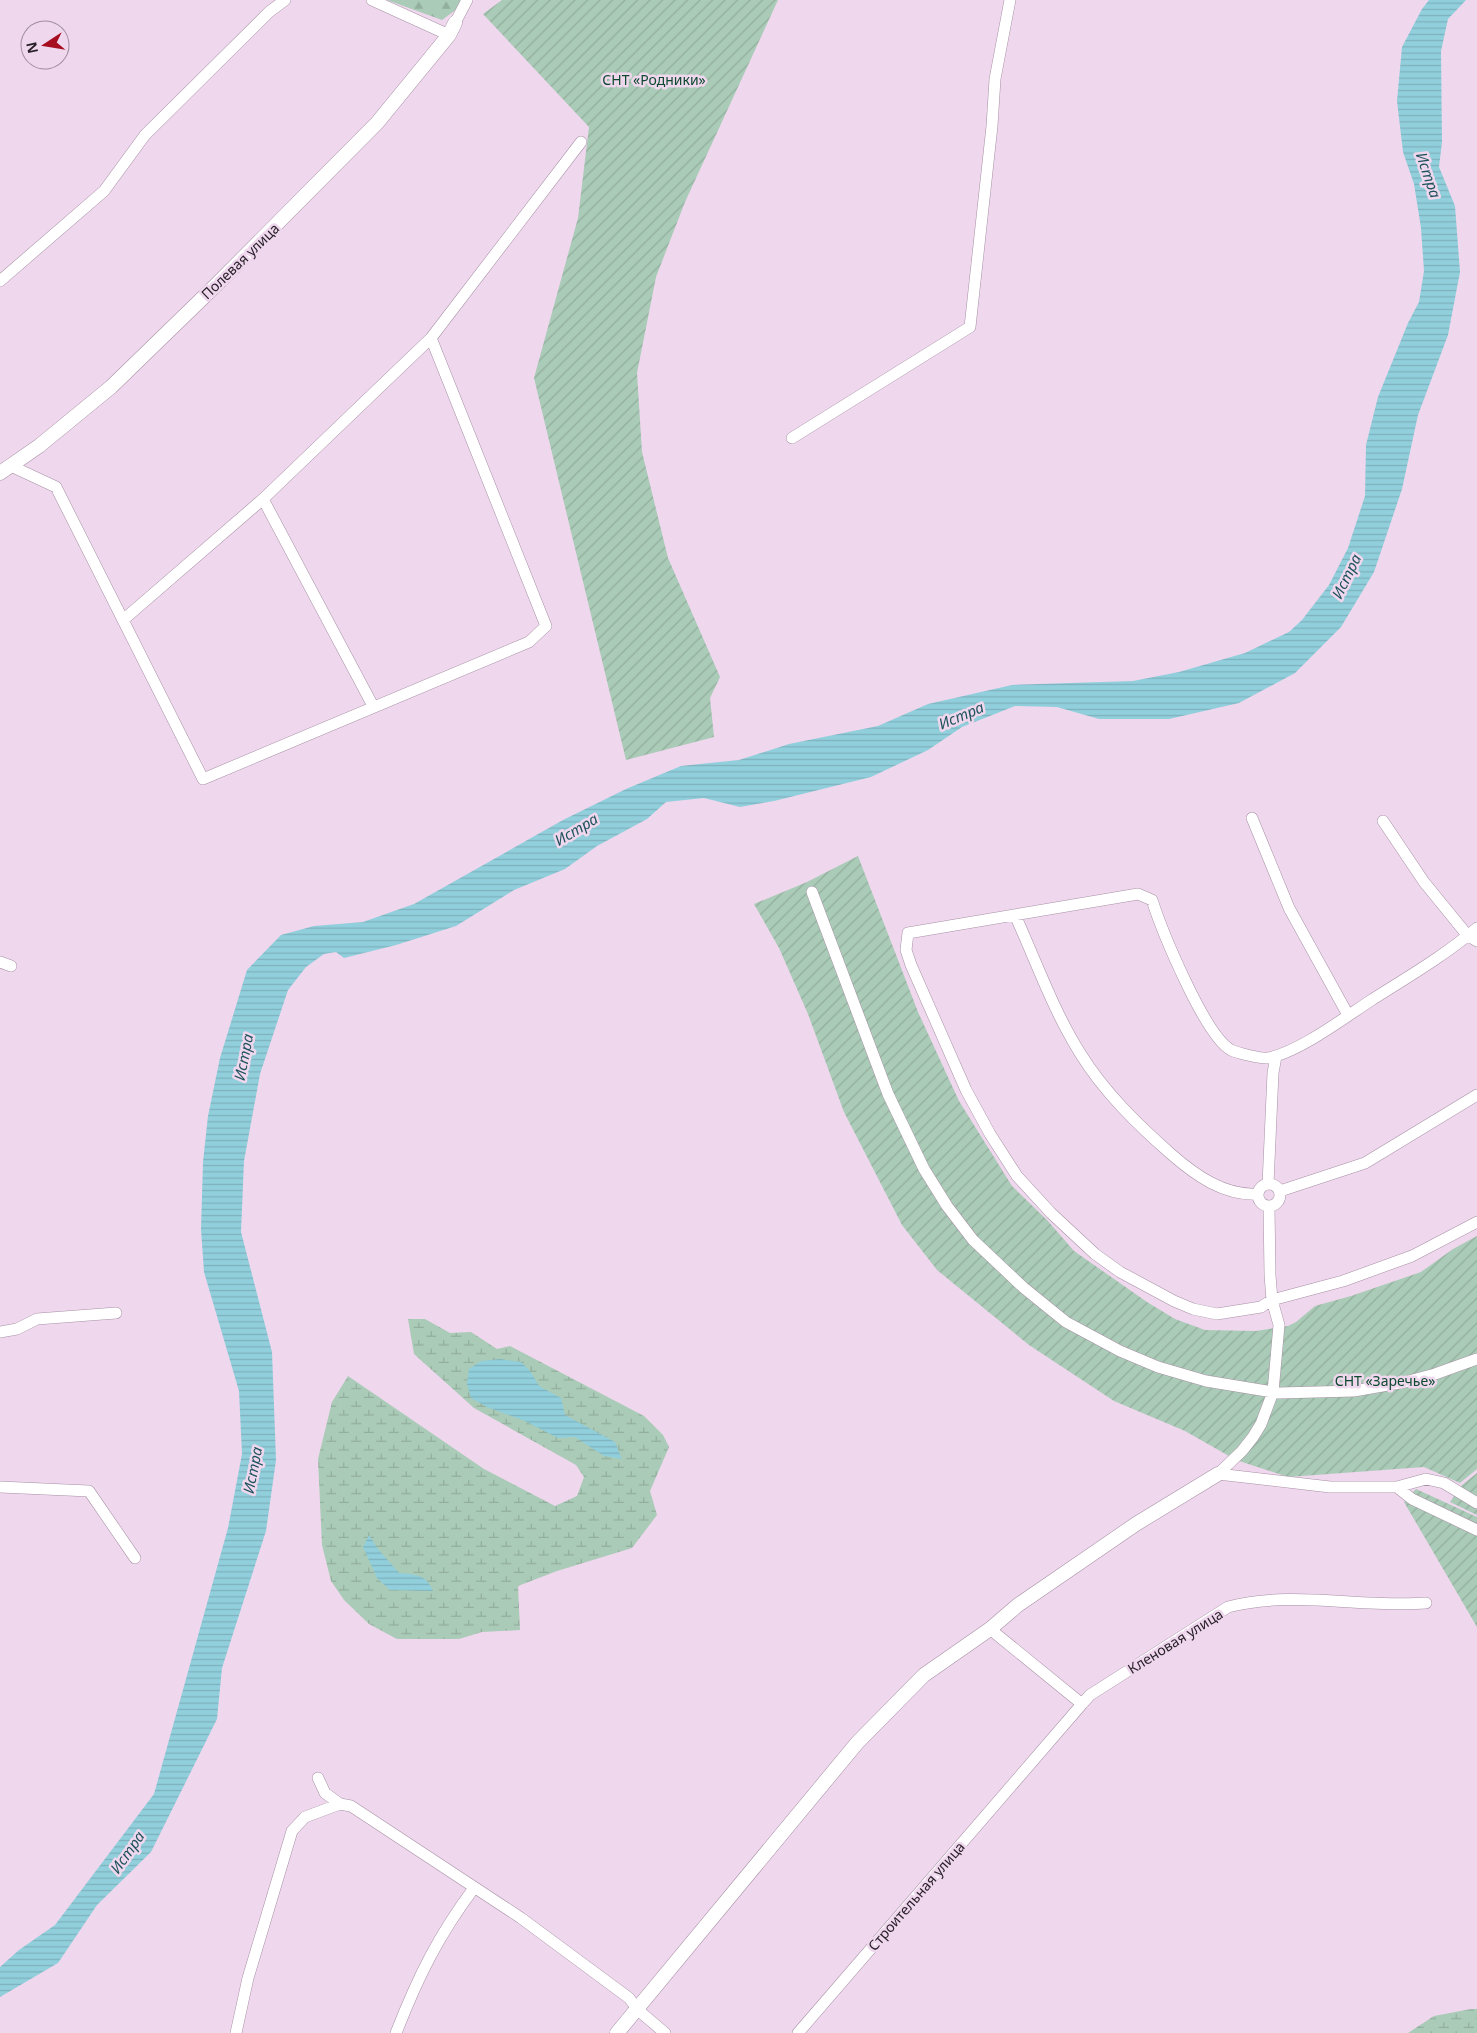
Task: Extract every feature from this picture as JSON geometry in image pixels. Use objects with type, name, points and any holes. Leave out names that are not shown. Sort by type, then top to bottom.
[{"type":"street","points":[[0,281],[104,191],[145,135],[269,12],[285,0]]},
{"type":"street","points":[[372,0],[452,29],[467,0]]},
{"type":"street","points":[[792,438],[970,326],[996,79],[1010,0]]},
{"type":"street","name":"Полевая улица","points":[[5,469],[111,387],[237,265],[377,123],[452,29]]},
{"type":"street","points":[[123,620],[263,499],[431,338],[581,142]]},
{"type":"street","points":[[5,469],[56,487],[203,779],[373,706],[530,642],[546,626],[431,338]]},
{"type":"street","points":[[263,499],[373,706]]},
{"type":"street","points":[[1252,818],[1289,908],[1348,1015]]},
{"type":"street","points":[[1383,821],[1424,882],[1472,939]]},
{"type":"street","points":[[812,892],[892,1102],[924,1169],[947,1206],[973,1240],[1024,1288],[1066,1322],[1120,1351],[1158,1367],[1206,1381],[1273,1392],[1354,1391],[1413,1380],[1477,1359]]},
{"type":"street","points":[[1477,928],[1472,939],[1428,964],[1301,1044],[1276,1056],[1265,1058],[1231,1050],[1219,1040],[1184,978],[1152,900],[1138,894],[908,932],[906,950],[914,973],[966,1090],[990,1134],[1017,1176],[1051,1213],[1095,1254],[1120,1272],[1174,1301],[1193,1309],[1217,1314],[1261,1307],[1272,1300],[1343,1282],[1412,1256],[1477,1222]]},
{"type":"street","points":[[1015,915],[1057,1010],[1080,1053],[1134,1121],[1184,1165],[1206,1181],[1233,1192],[1248,1195],[1258,1194]]},
{"type":"street","points":[[1268,1184],[1273,1073],[1276,1056]]},
{"type":"street","points":[[1280,1192],[1365,1164],[1477,1095]]},
{"type":"street","points":[[1268,1184],[1275,1186],[1280,1192],[1278,1202],[1269,1206],[1260,1202],[1258,1194],[1262,1186],[1268,1184]]},
{"type":"street","points":[[617,2033],[638,2010],[857,1743],[924,1675],[990,1629],[1018,1606],[1136,1524],[1218,1474],[1242,1451],[1261,1424],[1273,1392],[1279,1325],[1272,1300],[1269,1206]]},
{"type":"street","points":[[0,1332],[17,1329],[37,1319],[116,1313]]},
{"type":"street","points":[[1218,1474],[1330,1487],[1397,1486],[1426,1479],[1444,1483],[1477,1503]]},
{"type":"street","points":[[1397,1486],[1412,1498],[1477,1530]]},
{"type":"street","points":[[0,1487],[89,1491],[135,1558]]},
{"type":"street","points":[[1460,1494],[1477,1493]]},
{"type":"street","name":"Кленовая улица","points":[[1034,1760],[1090,1695],[1228,1607],[1245,1603],[1281,1600],[1426,1604]]},
{"type":"street","points":[[990,1629],[1082,1704]]},
{"type":"street","name":"Строительная улица","points":[[798,2033],[1034,1760]]},
{"type":"street","points":[[318,1778],[325,1793],[340,1804],[351,1806],[373,1820],[521,1918],[629,1998],[638,2010],[665,2033]]},
{"type":"street","points":[[236,2033],[248,1978],[292,1830],[305,1817],[340,1804]]},
{"type":"street","points":[[396,2033],[428,1957],[474,1888]]},
{"type":"green space","points":[[387,0],[469,0],[442,20]]},
{"type":"green space","name":"СНТ «Родники»","points":[[502,0],[778,0],[685,202],[656,277],[637,373],[642,452],[668,558],[720,677],[710,698],[714,737],[626,760],[534,378],[578,218],[589,127],[483,14]]},
{"type":"green space","name":"СНТ «Заречье»","points":[[858,856],[918,1012],[959,1101],[1012,1186],[1047,1220],[1074,1251],[1147,1302],[1175,1319],[1205,1330],[1256,1331],[1288,1326],[1296,1322],[1315,1306],[1421,1272],[1453,1249],[1477,1236],[1477,1469],[1460,1483],[1424,1467],[1288,1477],[1236,1460],[1185,1431],[1114,1401],[1029,1345],[937,1270],[902,1225],[844,1112],[808,1014],[779,948],[754,904],[807,882]]},
{"type":"green space","points":[[408,1319],[425,1319],[450,1333],[471,1332],[497,1349],[510,1346],[644,1416],[663,1435],[669,1447],[650,1491],[657,1515],[632,1548],[557,1571],[518,1586],[520,1630],[482,1632],[459,1639],[397,1639],[369,1624],[344,1600],[331,1581],[322,1545],[318,1459],[332,1402],[348,1376],[484,1469],[555,1506],[577,1496],[584,1477],[576,1465],[474,1408],[414,1354]]},
{"type":"green space","points":[[1477,1473],[1477,1515],[1450,1502],[1462,1485]]},
{"type":"green space","points":[[1416,1489],[1477,1517],[1477,1627],[1404,1502]]},
{"type":"green space","points":[[1477,2009],[1477,2033],[1408,2033],[1434,2016]]},
{"type":"water","name":"Истра","points":[[1429,0],[1466,0],[1448,19],[1441,51],[1442,142],[1439,167],[1455,206],[1460,272],[1448,335],[1418,415],[1402,489],[1374,572],[1341,627],[1295,673],[1239,703],[1169,719],[1099,719],[1057,707],[1015,706],[962,727],[928,750],[871,777],[774,801],[740,807],[704,798],[666,802],[647,819],[597,846],[565,869],[514,890],[456,926],[396,945],[344,958],[336,952],[324,954],[306,967],[288,990],[260,1074],[244,1161],[241,1232],[272,1352],[276,1460],[266,1531],[222,1668],[217,1719],[151,1852],[97,1905],[58,1963],[0,1997],[0,1967],[19,1950],[55,1925],[154,1794],[228,1528],[242,1454],[239,1391],[204,1272],[201,1229],[203,1162],[208,1116],[220,1058],[247,970],[281,935],[314,926],[363,922],[414,904],[563,820],[626,789],[681,766],[739,760],[789,744],[878,726],[928,704],[1012,685],[1133,681],[1179,672],[1245,653],[1289,632],[1302,620],[1329,585],[1348,548],[1365,496],[1366,445],[1378,397],[1408,323],[1419,302],[1424,271],[1421,228],[1414,184],[1403,152],[1397,101],[1402,47],[1422,9]]},
{"type":"water","points":[[500,1359],[521,1362],[531,1372],[539,1386],[561,1398],[565,1415],[615,1442],[622,1459],[604,1456],[575,1437],[558,1438],[525,1421],[487,1407],[471,1398],[467,1384],[469,1369],[481,1361]]},
{"type":"water","points":[[369,1535],[378,1549],[399,1573],[420,1576],[433,1591],[390,1590],[377,1578],[363,1547]]}]
